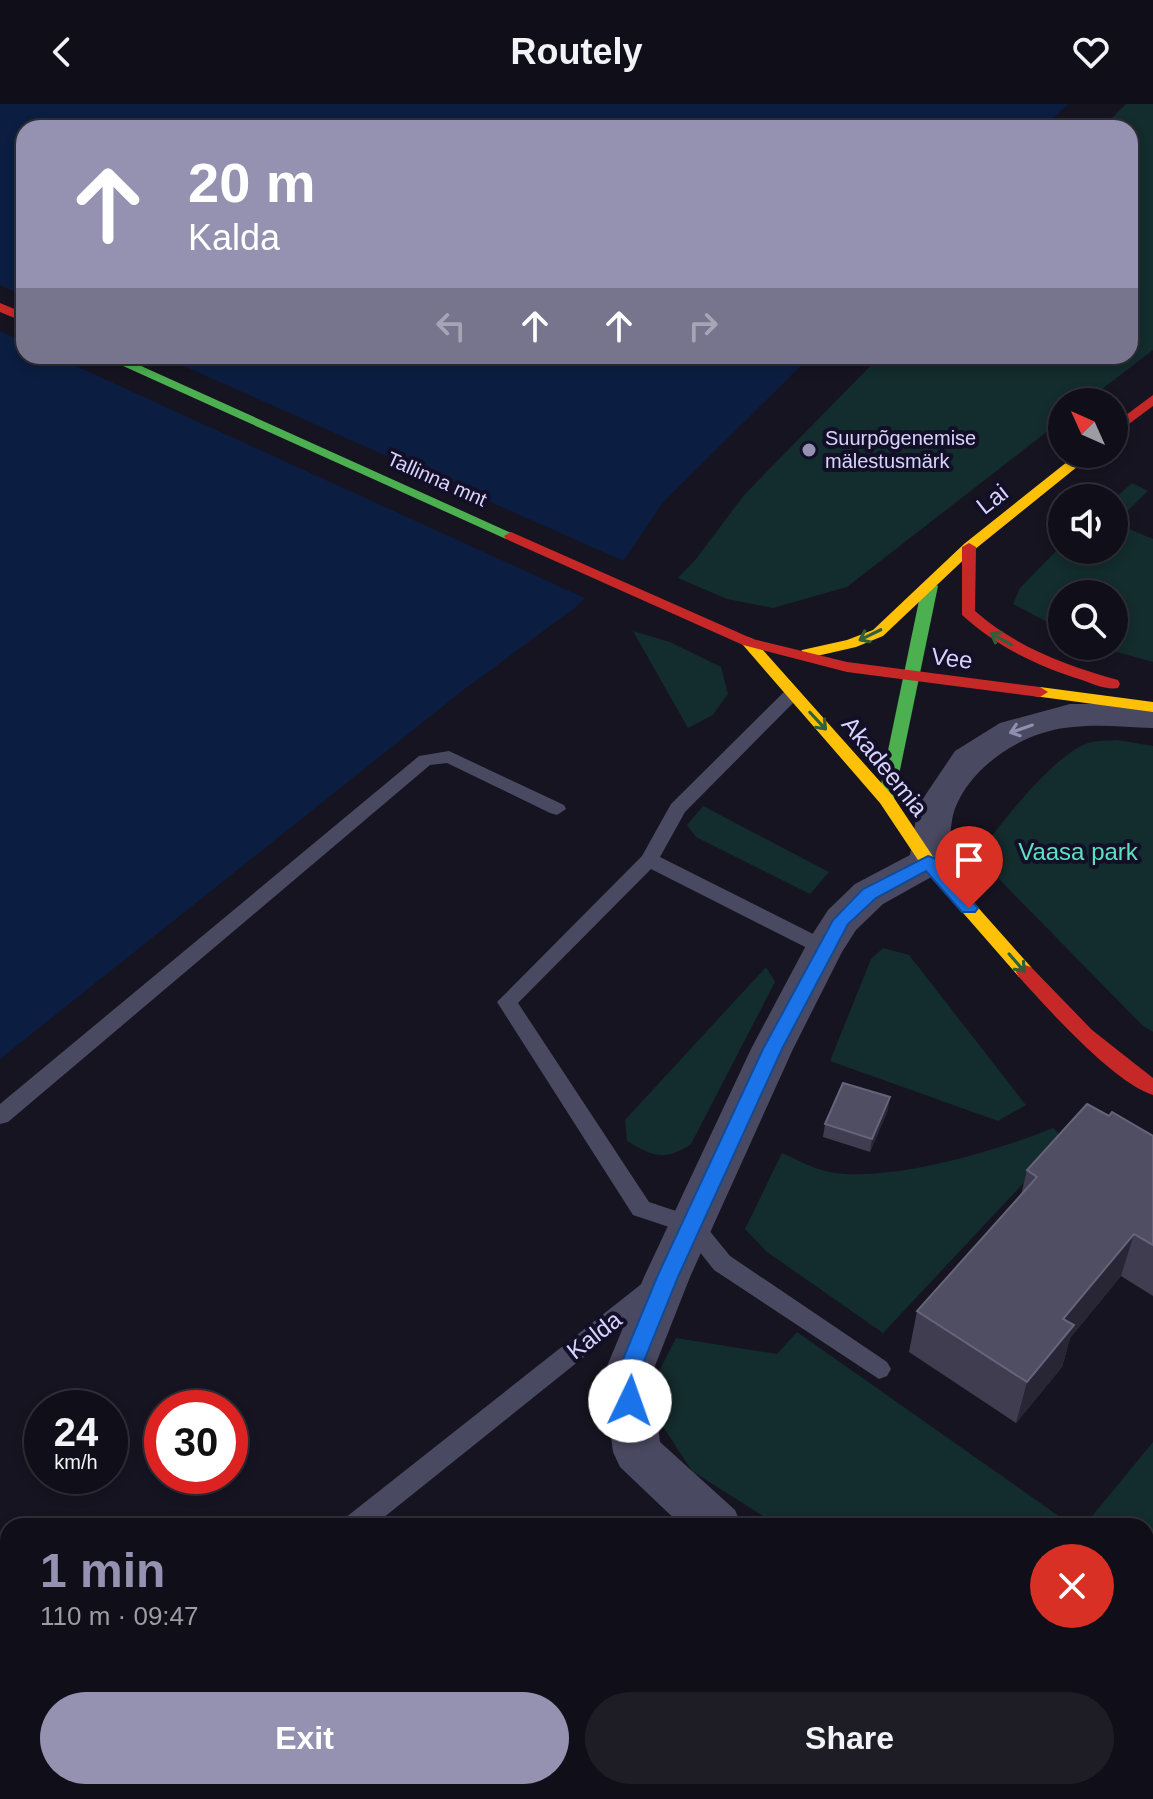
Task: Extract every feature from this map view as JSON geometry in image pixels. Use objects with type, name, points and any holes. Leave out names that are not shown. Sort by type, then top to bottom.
[{"type":"main road","name":"Tallinna mnt","points":[[126,364],[748,642]]},
{"type":"main road","points":[[1128,420],[1153,399]]},
{"type":"main road","name":"Lai","points":[[794,656],[851,644],[878,633],[969,547],[1068,468]]},
{"type":"main road","points":[[969,547],[967,612],[980,627],[1007,643],[1091,679],[1153,695]]},
{"type":"main road","points":[[886,799],[930,586]]},
{"type":"main road","name":"Vee","points":[[748,642],[794,656],[909,677],[1153,707]]},
{"type":"main road","name":"Akadeemia","points":[[748,642],[886,799],[928,862],[1070,1023],[1128,1072],[1153,1088]]},
{"type":"street","points":[[928,862],[937,806],[968,759],[1013,731],[1070,715],[1153,716]]},
{"type":"street","name":"Kalda","points":[[667,1277],[772,1049],[824,948],[842,920],[869,894],[928,862]]},
{"type":"street","points":[[667,1277],[627,1376],[637,1452],[708,1518]]},
{"type":"lane","points":[[792,694],[678,808],[649,860],[507,1002],[641,1209],[692,1225],[722,1263],[879,1369]]},
{"type":"lane","points":[[0,1116],[425,760],[449,757],[557,809]]},
{"type":"lane","points":[[649,860],[824,948]]},
{"type":"lane","name":"Kalda","points":[[364,1518],[667,1277]]},
{"type":"green space","points":[[1126,104],[1153,104],[1153,350],[1138,361],[1138,120],[1110,120]]},
{"type":"green space","points":[[872,364],[1135,364],[1103,388],[1048,388],[1048,431],[847,587],[773,608],[727,599],[678,578],[744,495]]},
{"type":"green space","points":[[1132,483],[1148,491],[1128,510],[1128,487]]},
{"type":"green space","points":[[1128,528],[1153,539],[1153,662],[1128,655],[1128,580],[1048,580],[1048,623],[1013,604],[1020,588],[1048,559],[1048,564],[1128,564]]},
{"type":"green space","points":[[633,631],[670,642],[721,667],[728,694],[713,715],[688,728]]},
{"type":"green space","name":"Vaasa park","points":[[1117,740],[1153,746],[1153,1032],[1143,1026],[990,870],[986,844],[1034,786],[1064,757],[1092,742]]},
{"type":"green space","points":[[703,806],[829,872],[810,894],[696,837],[687,825]]},
{"type":"green space","points":[[883,948],[909,955],[1026,1105],[998,1121],[830,1061],[871,959]]},
{"type":"green space","points":[[766,967],[775,982],[691,1144],[674,1153],[659,1155],[627,1141],[625,1120]]},
{"type":"green space","points":[[1053,1128],[1065,1139],[883,1333],[767,1252],[745,1229],[782,1153],[828,1172],[886,1173],[975,1154]]},
{"type":"green space","points":[[797,1332],[1062,1518],[763,1516],[692,1471],[664,1428],[655,1379],[676,1338],[777,1354]]},
{"type":"green space","points":[[1153,1442],[1153,1518],[1091,1518]]},
{"type":"water","points":[[0,104],[1068,104],[1051,120],[16,120],[16,364],[803,364],[663,502],[627,556],[576,607],[462,691],[0,1059]]},
{"type":"pier","points":[[0,285],[16,292],[16,338],[0,331]]},
{"type":"pier","points":[[72,364],[179,364],[626,562],[589,600]]},
{"type":"building","points":[[843,1083],[890,1097],[872,1139],[825,1124]]},
{"type":"building","points":[[1087,1104],[1109,1116],[1112,1112],[1153,1136],[1153,1245],[1134,1234],[1063,1319],[1074,1325],[1027,1382],[917,1311],[1037,1177],[1027,1170]]},
{"type":"traffic: fast","points":[[126,364],[511,536]]},
{"type":"traffic: fast","points":[[886,799],[930,586]]},
{"type":"traffic: slow","points":[[808,653],[851,644],[878,633],[969,547],[1068,468]]},
{"type":"traffic: slow","points":[[748,642],[886,799],[928,862],[1025,972]]},
{"type":"traffic: slow","points":[[1040,692],[1153,707]]},
{"type":"traffic: jam","points":[[0,307],[16,314]]},
{"type":"traffic: jam","points":[[1128,420],[1153,399]]},
{"type":"traffic: jam","points":[[511,536],[748,642],[847,667],[1040,692]]},
{"type":"traffic: jam","points":[[969,547],[967,612],[999,638],[1035,657],[1112,684]]},
{"type":"traffic: jam","points":[[1025,972],[1085,1034],[1153,1088]]},
{"type":"place","name":"Suurpõgenemise mälestusmärk","points":[[809,450]]},
{"type":"route","points":[[630,1401],[627,1376],[667,1277],[772,1049],[824,948],[842,920],[869,894],[928,862],[969,908]]}]
